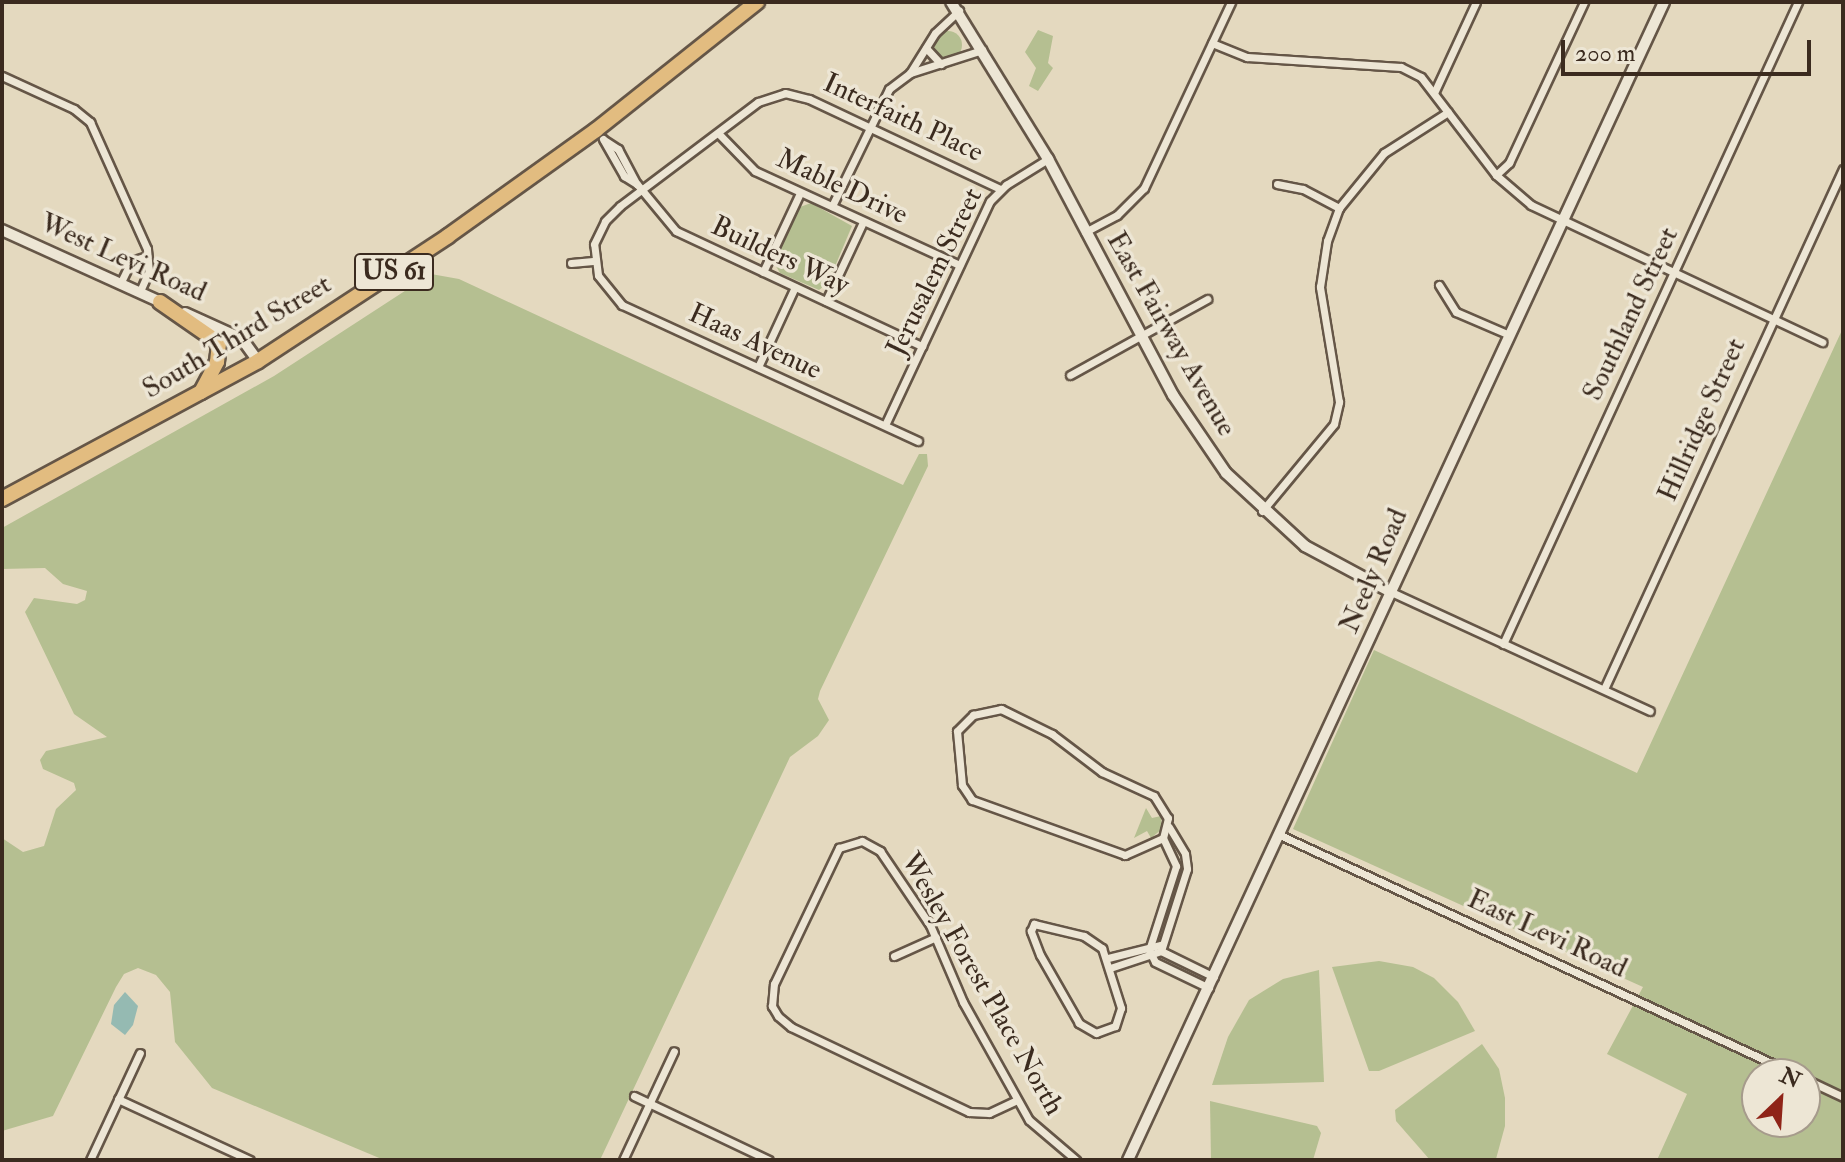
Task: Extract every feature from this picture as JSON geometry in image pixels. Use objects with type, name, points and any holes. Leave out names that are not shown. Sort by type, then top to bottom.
[{"type":"highway","name":"South Third Street","points":[[2,499],[258,361],[448,236],[600,135],[757,2]]},
{"type":"highway","points":[[160,302],[219,343],[217,362],[201,392]]},
{"type":"street","points":[[1085,232],[1117,215],[1144,188],[1231,2]]},
{"type":"street","points":[[1434,93],[1476,2]]},
{"type":"street","points":[[1496,175],[1509,163],[1584,2]]},
{"type":"street","name":"Neely Road","points":[[1128,1160],[1280,835],[1507,334],[1664,2]]},
{"type":"street","name":"Southland Street","points":[[1503,644],[1798,2]]},
{"type":"street","points":[[832,206],[885,93],[910,73],[955,6]]},
{"type":"street","name":"East Fairway Avenue","points":[[955,6],[984,49],[1048,159],[1139,332],[1206,445],[1262,511],[1329,562],[1650,711]]},
{"type":"street","points":[[1212,43],[1247,57],[1401,67],[1421,77],[1496,175],[1531,205],[1822,342]]},
{"type":"street","points":[[926,48],[941,64]]},
{"type":"street","points":[[910,73],[984,49]]},
{"type":"street","points":[[2,76],[74,109],[90,122],[147,249],[144,257],[149,271],[139,293]]},
{"type":"street","name":"Interfaith Place","points":[[718,133],[758,102],[785,93],[869,127],[1000,189]]},
{"type":"street","points":[[1262,511],[1334,424],[1339,402],[1320,287],[1327,241],[1339,208],[1384,153],[1448,112]]},
{"type":"street","points":[[571,263],[593,261],[605,221],[639,187],[718,133]]},
{"type":"street","name":"Mable Drive","points":[[718,133],[751,169],[959,265]]},
{"type":"street","name":"Builders Way","points":[[600,135],[618,149],[639,187],[681,234],[922,346]]},
{"type":"street","name":"Jerusalem Street","points":[[885,425],[959,265],[1000,189],[1048,159]]},
{"type":"street","name":"Hillridge Street","points":[[1604,689],[1843,169]]},
{"type":"street","points":[[1277,184],[1303,189],[1339,208]]},
{"type":"street","points":[[763,272],[800,193]]},
{"type":"street","points":[[826,301],[863,222]]},
{"type":"street","name":"West Levi Road","points":[[2,230],[242,339],[258,361]]},
{"type":"street","points":[[120,284],[131,261],[144,257]]},
{"type":"street","name":"Haas Avenue","points":[[593,261],[607,290],[622,305],[918,441]]},
{"type":"street","points":[[1439,285],[1456,312],[1507,334]]},
{"type":"street","points":[[758,367],[795,287]]},
{"type":"street","points":[[1070,375],[1139,332],[1207,299]]},
{"type":"street","points":[[1110,968],[1152,957],[1160,948],[1173,916],[1187,861],[1154,796],[1102,772],[1052,734],[1001,709],[986,710],[965,720],[957,731],[962,785],[980,805],[1125,855],[1163,838],[1169,827]]},
{"type":"street","name":"East Levi Road","points":[[1280,835],[1761,1058]]},
{"type":"street","points":[[1163,838],[1176,866],[1148,947],[1152,957],[1171,970],[1211,983]]},
{"type":"street","name":"Wesley Forest Place North","points":[[1017,1100],[989,1113],[969,1112],[791,1027],[772,1001],[776,979],[831,861],[847,843],[866,842],[880,851],[936,937],[963,1002],[1017,1100],[1043,1135],[1076,1160]]},
{"type":"street","points":[[1162,911],[1173,916]]},
{"type":"street","points":[[1031,926],[1084,936],[1098,943],[1108,958],[1120,1018],[1104,1032],[1091,1032],[1079,1023],[1046,966],[1031,926]]},
{"type":"street","points":[[894,956],[936,937]]},
{"type":"street","points":[[1108,958],[1148,947],[1160,948],[1211,983]]},
{"type":"street","points":[[1171,970],[1176,959]]},
{"type":"street","points":[[623,1160],[674,1051]]},
{"type":"street","points":[[90,1160],[140,1053]]},
{"type":"street","points":[[1821,1087],[1843,1097]]},
{"type":"street","points":[[634,1096],[769,1160]]},
{"type":"street","points":[[118,1099],[250,1160]]},
{"type":"green space","points":[[1038,30],[1053,36],[1048,63],[1053,68],[1038,91],[1029,86],[1036,68],[1025,52]]},
{"type":"green space","points":[[948,31],[958,35],[962,45],[958,55],[948,59],[938,55],[934,45],[938,35]]},
{"type":"green space","points":[[811,203],[852,226],[828,283],[819,290],[780,273],[774,263],[800,207]]},
{"type":"green space","points":[[431,274],[459,279],[903,485],[919,454],[927,454],[928,466],[820,691],[818,699],[829,720],[818,736],[790,757],[600,1160],[384,1160],[212,1088],[175,1042],[170,992],[156,975],[138,968],[124,974],[116,987],[53,1116],[2,1131],[2,838],[23,852],[44,846],[56,809],[76,790],[74,783],[43,769],[40,760],[46,751],[107,737],[74,714],[25,612],[34,598],[77,604],[85,600],[87,591],[63,584],[45,568],[2,569],[2,528],[274,376]]},
{"type":"green space","points":[[1843,328],[1843,1160],[1657,1160],[1687,1094],[1607,1054],[1643,987],[1293,829],[1374,650],[1637,773]]},
{"type":"green space","points":[[1146,808],[1152,818],[1161,816],[1162,829],[1151,838],[1147,831],[1134,838]]},
{"type":"green space","points":[[1379,961],[1413,967],[1434,978],[1458,1002],[1475,1031],[1379,1071],[1369,1071],[1332,967]]},
{"type":"green space","points":[[1319,970],[1324,1082],[1212,1085],[1228,1037],[1249,1000],[1283,979]]},
{"type":"green space","points":[[1482,1044],[1499,1069],[1505,1098],[1505,1126],[1496,1159],[1430,1160],[1396,1121],[1395,1110]]},
{"type":"green space","points":[[1210,1101],[1317,1126],[1321,1133],[1313,1160],[1211,1160]]},
{"type":"water","points":[[125,992],[138,1006],[133,1025],[125,1035],[111,1024],[114,1005]]}]
